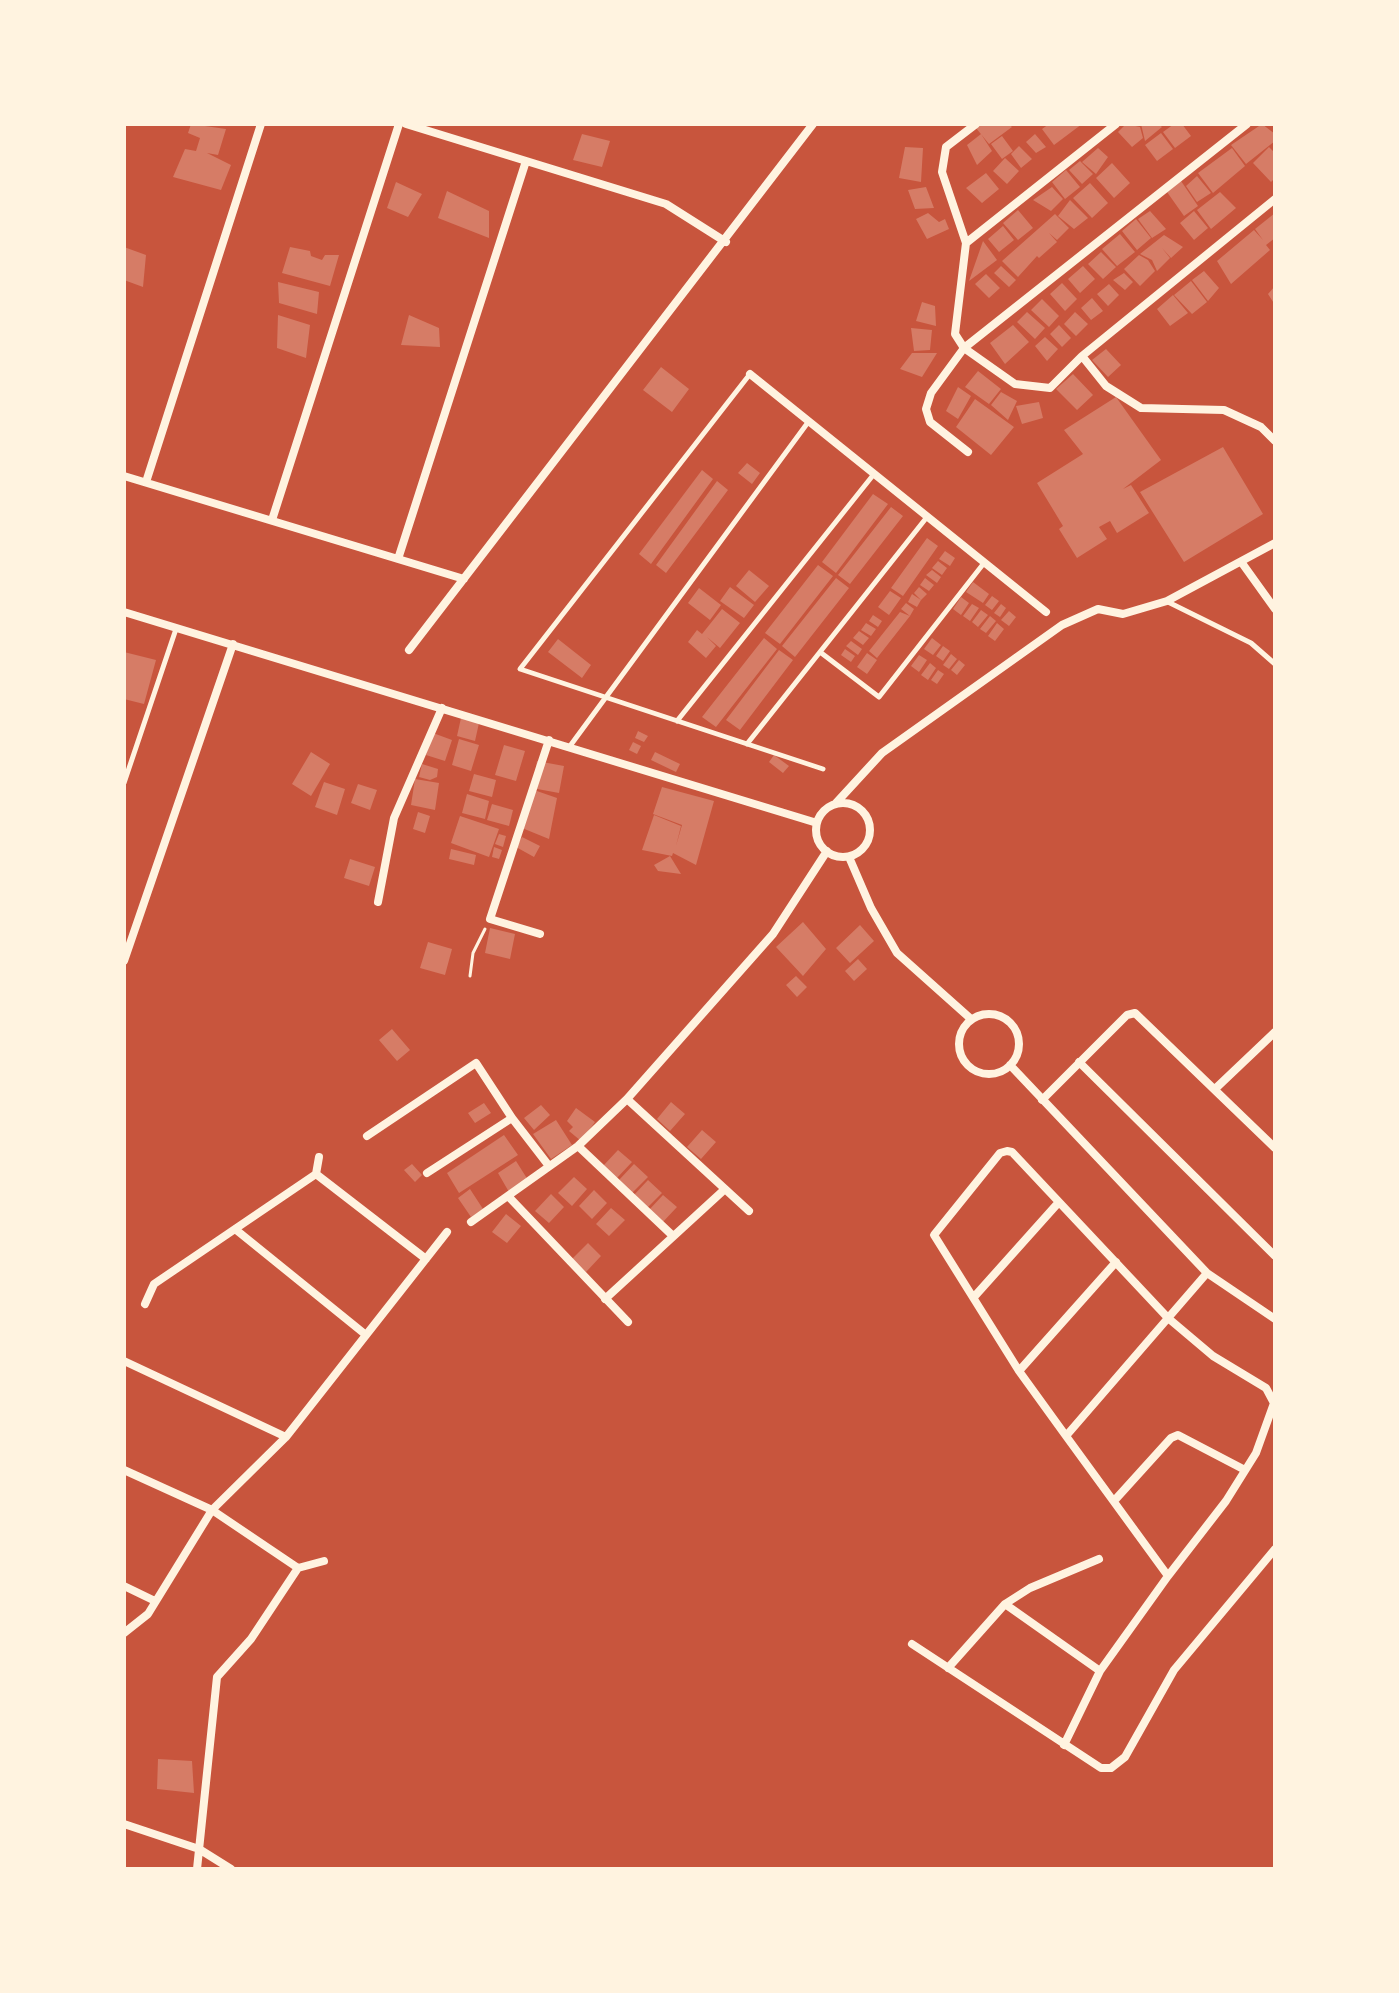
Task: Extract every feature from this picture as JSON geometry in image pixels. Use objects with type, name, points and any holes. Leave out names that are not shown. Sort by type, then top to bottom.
[{"type":"street","points":[[146,482],[261,124]]},
{"type":"street","points":[[272,520],[399,124]]},
{"type":"street","points":[[406,124],[666,204],[726,242]]},
{"type":"street","points":[[976,124],[946,147],[942,172],[966,243],[955,334],[964,348],[1015,384],[1050,388],[1082,356],[1275,199]]},
{"type":"street","points":[[966,243],[1116,124]]},
{"type":"street","points":[[968,452],[930,422],[926,409],[931,393],[964,348],[1247,124]]},
{"type":"street","points":[[409,650],[726,242],[812,125]]},
{"type":"street","points":[[398,559],[526,161]]},
{"type":"street","points":[[1082,356],[1106,386],[1141,408],[1224,410],[1261,427],[1275,441]]},
{"type":"street","points":[[750,374],[1046,612]]},
{"type":"street","points":[[124,476],[464,579]]},
{"type":"street","points":[[836,803],[860,808],[870,822],[869,839],[865,846],[849,857],[827,851],[818,839],[817,823],[821,814],[836,803],[882,753],[1062,625],[1098,609],[1123,614],[1167,601],[1275,543]]},
{"type":"street","points":[[1242,563],[1275,609]]},
{"type":"street","points":[[124,612],[817,823]]},
{"type":"street","points":[[124,961],[233,644]]},
{"type":"street","points":[[378,902],[394,818],[442,708]]},
{"type":"street","points":[[540,934],[490,919],[549,740]]},
{"type":"street","points":[[471,1222],[578,1146],[627,1099],[773,934],[827,851]]},
{"type":"street","points":[[849,857],[876,919],[897,953],[971,1019]]},
{"type":"street","points":[[990,1013],[1008,1021],[1018,1038],[1019,1048],[1010,1065],[994,1073],[985,1073],[963,1059],[960,1033],[971,1019],[990,1013]]},
{"type":"street","points":[[1042,1100],[1127,1015],[1135,1013],[1275,1148]]},
{"type":"street","points":[[1215,1089],[1274,1035]]},
{"type":"street","points":[[1079,1062],[1275,1256]]},
{"type":"street","points":[[367,1136],[476,1063],[512,1118],[549,1166]]},
{"type":"street","points":[[1010,1065],[1207,1273],[1275,1319]]},
{"type":"street","points":[[627,1099],[749,1211]]},
{"type":"street","points":[[427,1173],[512,1118]]},
{"type":"street","points":[[578,1146],[673,1236]]},
{"type":"street","points":[[1064,1745],[1100,1671],[1245,1470],[1256,1453],[1274,1403],[1266,1388],[1213,1356],[1168,1318],[1012,1152],[1000,1153],[934,1235],[1019,1371],[1168,1576]]},
{"type":"street","points":[[145,1304],[154,1284],[316,1174],[319,1157]]},
{"type":"street","points":[[316,1174],[426,1259]]},
{"type":"street","points":[[605,1299],[725,1189]]},
{"type":"street","points":[[508,1196],[628,1322]]},
{"type":"street","points":[[974,1297],[1059,1202]]},
{"type":"street","points":[[235,1229],[366,1335]]},
{"type":"street","points":[[124,1633],[148,1614],[212,1510],[286,1437],[447,1232]]},
{"type":"street","points":[[1019,1371],[1116,1262]]},
{"type":"street","points":[[1066,1436],[1207,1273]]},
{"type":"street","points":[[124,1361],[286,1437]]},
{"type":"street","points":[[1114,1501],[1171,1438],[1178,1435],[1245,1470]]},
{"type":"street","points":[[124,1470],[212,1510],[298,1568]]},
{"type":"street","points":[[912,1644],[1101,1768],[1116,1765],[1125,1757],[1174,1670],[1275,1549]]},
{"type":"street","points":[[948,1668],[1005,1604],[1030,1588],[1099,1559]]},
{"type":"street","points":[[197,1869],[217,1677],[251,1639],[298,1568],[324,1561]]},
{"type":"street","points":[[124,1586],[155,1601]]},
{"type":"street","points":[[1005,1604],[1100,1671]]},
{"type":"street","points":[[124,1824],[199,1849],[231,1869]]},
{"type":"lane","points":[[750,374],[520,669],[823,769]]},
{"type":"lane","points":[[570,746],[809,421]]},
{"type":"lane","points":[[677,721],[874,474]]},
{"type":"lane","points":[[747,744],[927,517]]},
{"type":"lane","points":[[820,652],[879,697],[984,562]]},
{"type":"lane","points":[[1167,601],[1251,643],[1275,664]]},
{"type":"lane","points":[[124,783],[176,628]]},
{"type":"path","points":[[470,976],[473,953],[490,919]]},
{"type":"building","points":[[191,124],[226,129],[218,155],[207,153],[231,165],[221,190],[173,177],[185,149],[196,151],[200,138],[188,133]]},
{"type":"building","points":[[981,124],[1009,124],[1012,127],[989,144],[976,128]]},
{"type":"building","points":[[1049,124],[1082,124],[1054,145],[1042,129]]},
{"type":"building","points":[[1126,124],[1140,127],[1143,138],[1132,147],[1118,132]]},
{"type":"building","points":[[1141,124],[1159,124],[1162,127],[1145,141]]},
{"type":"building","points":[[1174,124],[1182,124],[1191,136],[1175,148],[1163,132]]},
{"type":"building","points":[[1262,124],[1275,134],[1275,141],[1246,164],[1231,145]]},
{"type":"building","points":[[1161,133],[1173,149],[1157,161],[1145,145]]},
{"type":"building","points":[[582,134],[610,141],[602,167],[573,160]]},
{"type":"building","points":[[981,134],[992,151],[977,165],[967,145]]},
{"type":"building","points":[[1035,134],[1046,147],[1036,153],[1026,142]]},
{"type":"building","points":[[1002,136],[1013,151],[1002,159],[991,144]]},
{"type":"building","points":[[1019,146],[1032,159],[1021,168],[1011,154]]},
{"type":"building","points":[[905,147],[923,148],[921,182],[899,178]]},
{"type":"building","points":[[1269,147],[1275,153],[1275,178],[1271,182],[1253,163]]},
{"type":"building","points":[[1098,148],[1108,157],[1096,174],[1082,162]]},
{"type":"building","points":[[1232,148],[1245,166],[1213,193],[1198,173]]},
{"type":"building","points":[[1005,158],[1019,171],[1007,184],[993,171]]},
{"type":"building","points":[[1080,161],[1093,174],[1082,184],[1069,170]]},
{"type":"building","points":[[1112,163],[1130,183],[1114,198],[1096,178]]},
{"type":"building","points":[[1066,170],[1080,187],[1065,199],[1052,182]]},
{"type":"building","points":[[986,173],[999,189],[982,203],[966,188]]},
{"type":"building","points":[[1197,176],[1211,193],[1197,202],[1186,186]]},
{"type":"building","points":[[1181,181],[1198,206],[1184,216],[1167,192]]},
{"type":"building","points":[[396,182],[422,194],[408,217],[387,208]]},
{"type":"building","points":[[1090,183],[1108,203],[1092,218],[1073,198]]},
{"type":"building","points":[[926,187],[934,208],[915,209],[908,190]]},
{"type":"building","points":[[1052,187],[1063,199],[1051,211],[1033,200]]},
{"type":"building","points":[[447,191],[489,211],[489,238],[438,218]]},
{"type":"building","points":[[1220,192],[1236,208],[1211,229],[1197,210]]},
{"type":"building","points":[[1070,200],[1088,218],[1074,229],[1058,216]]},
{"type":"building","points":[[1018,210],[1033,228],[1018,240],[1003,223]]},
{"type":"building","points":[[1150,211],[1166,229],[1152,238],[1138,219]]},
{"type":"building","points":[[1194,211],[1208,228],[1194,240],[1180,223]]},
{"type":"building","points":[[928,213],[939,222],[945,219],[949,229],[927,239],[916,219]]},
{"type":"building","points":[[1275,213],[1275,238],[1266,245],[1270,250],[1231,284],[1217,261],[1254,230],[1263,240],[1255,229]]},
{"type":"building","points":[[1055,214],[1069,228],[1057,240],[1049,233],[1057,242],[1039,258],[1037,256],[1018,277],[1002,261]]},
{"type":"building","points":[[1136,219],[1151,238],[1137,250],[1122,231]]},
{"type":"building","points":[[1003,226],[1014,240],[999,252],[988,239]]},
{"type":"building","points":[[1120,234],[1135,252],[1117,266],[1102,249]]},
{"type":"building","points":[[1164,235],[1183,247],[1171,258],[1162,248],[1170,258],[1157,271],[1152,260],[1140,254]]},
{"type":"building","points":[[983,241],[997,260],[969,281]]},
{"type":"building","points":[[124,247],[146,255],[143,287],[124,280]]},
{"type":"building","points":[[290,247],[310,251],[311,256],[322,260],[325,255],[339,255],[330,286],[282,273]]},
{"type":"building","points":[[1101,252],[1116,267],[1103,279],[1088,264]]},
{"type":"building","points":[[1139,255],[1148,260],[1155,271],[1140,286],[1124,269]]},
{"type":"building","points":[[1001,266],[1016,280],[1009,287],[994,273]]},
{"type":"building","points":[[1083,266],[1095,279],[1080,293],[1068,279]]},
{"type":"building","points":[[1204,271],[1219,288],[1208,301],[1192,280]]},
{"type":"building","points":[[1124,273],[1133,282],[1125,290],[1113,280]]},
{"type":"building","points":[[986,274],[1000,288],[989,298],[975,284]]},
{"type":"building","points":[[1191,281],[1207,302],[1192,314],[1174,295]]},
{"type":"building","points":[[278,282],[319,292],[317,314],[279,303]]},
{"type":"building","points":[[1062,283],[1077,299],[1065,311],[1050,294]]},
{"type":"building","points":[[1109,284],[1119,295],[1108,306],[1097,294]]},
{"type":"building","points":[[1275,286],[1275,305],[1268,294]]},
{"type":"building","points":[[1173,295],[1188,313],[1170,326],[1157,309]]},
{"type":"building","points":[[1092,298],[1103,311],[1091,320],[1081,308]]},
{"type":"building","points":[[1042,299],[1059,316],[1049,327],[1031,310]]},
{"type":"building","points":[[922,302],[935,306],[936,326],[916,321]]},
{"type":"building","points":[[1027,312],[1045,328],[1035,339],[1017,322]]},
{"type":"building","points":[[1075,312],[1088,324],[1076,336],[1064,324]]},
{"type":"building","points":[[278,315],[310,325],[306,358],[277,348]]},
{"type":"building","points":[[409,315],[439,328],[440,347],[401,345]]},
{"type":"building","points":[[1013,325],[1029,342],[1005,364],[990,343]]},
{"type":"building","points":[[1059,325],[1071,338],[1062,347],[1050,334]]},
{"type":"building","points":[[911,328],[932,330],[930,350],[914,351]]},
{"type":"building","points":[[1045,337],[1058,349],[1047,361],[1035,346]]},
{"type":"building","points":[[1106,349],[1121,365],[1108,377],[1092,360]]},
{"type":"building","points":[[912,353],[937,353],[922,377],[900,369]]},
{"type":"building","points":[[661,367],[689,389],[672,412],[643,390]]},
{"type":"building","points":[[978,371],[1001,389],[989,404],[965,387]]},
{"type":"building","points":[[1073,374],[1093,395],[1077,410],[1056,389]]},
{"type":"building","points":[[958,387],[971,396],[958,419],[946,411]]},
{"type":"building","points":[[1001,392],[1017,401],[1008,420],[991,405]]},
{"type":"building","points":[[1116,397],[1161,460],[1123,489],[1131,485],[1149,513],[1117,533],[1110,521],[1099,527],[1107,539],[1077,558],[1059,529],[1063,526],[1037,483],[1083,454],[1064,430]]},
{"type":"building","points":[[975,399],[1014,427],[991,455],[956,427]]},
{"type":"building","points":[[1039,402],[1043,418],[1022,424],[1016,406]]},
{"type":"building","points":[[1223,447],[1263,514],[1184,562],[1140,492]]},
{"type":"building","points":[[747,463],[760,473],[752,484],[738,473]]},
{"type":"building","points":[[702,470],[713,479],[651,564],[639,554]]},
{"type":"building","points":[[717,481],[728,490],[666,573],[656,565]]},
{"type":"building","points":[[873,494],[888,504],[836,573],[822,562]]},
{"type":"building","points":[[891,507],[903,516],[850,584],[838,575]]},
{"type":"building","points":[[927,538],[938,546],[903,596],[891,588]]},
{"type":"building","points":[[945,551],[955,558],[950,566],[939,559]]},
{"type":"building","points":[[938,561],[947,568],[942,575],[932,568]]},
{"type":"building","points":[[818,565],[833,576],[780,644],[765,633]]},
{"type":"building","points":[[749,570],[769,586],[755,602],[736,586]]},
{"type":"building","points":[[932,570],[941,577],[937,583],[926,575]]},
{"type":"building","points":[[836,578],[849,588],[795,657],[782,646]]},
{"type":"building","points":[[925,578],[934,585],[929,591],[920,585]]},
{"type":"building","points":[[973,582],[989,594],[983,603],[966,592]]},
{"type":"building","points":[[730,587],[754,605],[744,618],[720,601]]},
{"type":"building","points":[[919,587],[927,594],[921,600],[914,593]]},
{"type":"building","points":[[699,588],[721,605],[710,620],[688,603]]},
{"type":"building","points":[[890,591],[901,598],[889,615],[878,607]]},
{"type":"building","points":[[912,594],[921,600],[917,607],[908,602]]},
{"type":"building","points":[[992,596],[999,601],[992,610],[985,605]]},
{"type":"building","points":[[961,597],[969,603],[961,615],[953,609]]},
{"type":"building","points":[[906,603],[914,609],[910,616],[901,609]]},
{"type":"building","points":[[972,604],[979,608],[970,621],[963,616]]},
{"type":"building","points":[[1001,604],[1006,608],[1000,617],[994,613]]},
{"type":"building","points":[[722,609],[740,623],[720,648],[707,637],[716,646],[706,658],[688,642],[697,630],[702,634]]},
{"type":"building","points":[[981,610],[988,615],[978,627],[972,622]]},
{"type":"building","points":[[1009,611],[1016,617],[1009,626],[1001,620]]},
{"type":"building","points":[[900,612],[910,616],[877,658],[869,651]]},
{"type":"building","points":[[873,615],[882,621],[878,627],[869,621]]},
{"type":"building","points":[[990,616],[996,621],[986,633],[980,629]]},
{"type":"building","points":[[866,623],[876,629],[871,636],[861,630]]},
{"type":"building","points":[[997,623],[1004,629],[995,641],[988,636]]},
{"type":"building","points":[[859,631],[869,638],[863,645],[853,638]]},
{"type":"building","points":[[764,638],[777,649],[716,727],[702,717]]},
{"type":"building","points":[[932,638],[941,645],[933,655],[924,649]]},
{"type":"building","points":[[558,639],[591,665],[582,678],[548,652]]},
{"type":"building","points":[[851,641],[862,649],[858,655],[846,646]]},
{"type":"building","points":[[943,646],[950,651],[943,661],[936,656]]},
{"type":"building","points":[[845,649],[855,656],[851,662],[841,655]]},
{"type":"building","points":[[779,650],[793,660],[740,730],[726,720]]},
{"type":"building","points":[[124,652],[156,660],[144,704],[124,699]]},
{"type":"building","points":[[867,653],[877,660],[867,674],[857,667]]},
{"type":"building","points":[[951,654],[957,659],[949,669],[943,665]]},
{"type":"building","points":[[919,655],[927,660],[919,672],[911,666]]},
{"type":"building","points":[[959,660],[965,665],[957,675],[951,670]]},
{"type":"building","points":[[930,663],[936,668],[928,680],[921,675]]},
{"type":"building","points":[[938,670],[944,674],[937,684],[931,680]]},
{"type":"building","points":[[461,718],[479,723],[475,741],[457,736]]},
{"type":"building","points":[[638,731],[648,736],[644,742],[635,738]]},
{"type":"building","points":[[433,733],[452,740],[445,761],[426,755]]},
{"type":"building","points":[[459,739],[479,745],[471,771],[452,765]]},
{"type":"building","points":[[633,742],[641,746],[637,754],[629,750]]},
{"type":"building","points":[[504,745],[525,751],[516,781],[495,775]]},
{"type":"building","points":[[311,752],[330,764],[311,796],[292,784]]},
{"type":"building","points":[[655,752],[680,764],[676,772],[651,760]]},
{"type":"building","points":[[774,755],[789,766],[783,773],[769,762]]},
{"type":"building","points":[[537,761],[564,766],[559,793],[532,788]]},
{"type":"building","points":[[422,764],[438,769],[437,777],[430,780],[419,777]]},
{"type":"building","points":[[474,774],[496,780],[492,797],[469,791]]},
{"type":"building","points":[[415,779],[439,783],[435,810],[411,805]]},
{"type":"building","points":[[324,782],[345,789],[337,815],[315,807]]},
{"type":"building","points":[[358,784],[377,790],[370,810],[351,803]]},
{"type":"building","points":[[662,787],[714,801],[696,865],[673,853],[672,856],[642,850],[654,815],[681,826],[676,846],[682,825],[653,814]]},
{"type":"building","points":[[534,790],[557,798],[549,839],[522,828]]},
{"type":"building","points":[[467,794],[489,801],[485,819],[462,813]]},
{"type":"building","points":[[492,804],[513,810],[509,826],[487,820]]},
{"type":"building","points":[[418,812],[430,816],[425,833],[413,829]]},
{"type":"building","points":[[460,816],[499,829],[489,857],[451,843]]},
{"type":"building","points":[[499,834],[506,836],[503,847],[495,844]]},
{"type":"building","points":[[522,837],[540,846],[534,857],[516,847]]},
{"type":"building","points":[[494,847],[502,850],[499,859],[492,857]]},
{"type":"building","points":[[451,849],[476,855],[474,865],[449,859]]},
{"type":"building","points":[[670,856],[681,874],[658,871],[654,865]]},
{"type":"building","points":[[350,859],[375,867],[369,886],[344,878]]},
{"type":"building","points":[[803,922],[826,949],[803,976],[776,947]]},
{"type":"building","points":[[860,925],[874,941],[850,963],[836,948]]},
{"type":"building","points":[[490,928],[515,934],[510,959],[485,953]]},
{"type":"building","points":[[428,942],[452,949],[445,975],[420,968]]},
{"type":"building","points":[[858,959],[867,969],[854,981],[845,971]]},
{"type":"building","points":[[796,976],[807,987],[797,997],[786,985]]},
{"type":"building","points":[[392,1029],[410,1050],[397,1061],[379,1040]]},
{"type":"building","points":[[671,1102],[685,1114],[670,1131],[657,1119]]},
{"type":"building","points":[[484,1103],[491,1113],[475,1123],[468,1113]]},
{"type":"building","points":[[541,1105],[550,1115],[534,1130],[524,1118]]},
{"type":"building","points":[[576,1108],[595,1122],[581,1141],[569,1131],[573,1127],[567,1121]]},
{"type":"building","points":[[556,1120],[572,1145],[551,1159],[533,1134]]},
{"type":"building","points":[[702,1130],[716,1142],[701,1159],[687,1147]]},
{"type":"building","points":[[504,1135],[518,1155],[459,1193],[447,1173]]},
{"type":"building","points":[[618,1150],[632,1162],[616,1179],[603,1166]]},
{"type":"building","points":[[516,1161],[528,1180],[509,1192],[498,1173]]},
{"type":"building","points":[[412,1164],[422,1175],[415,1182],[404,1170]]},
{"type":"building","points":[[634,1164],[648,1177],[632,1193],[619,1180]]},
{"type":"building","points":[[574,1177],[587,1189],[572,1206],[558,1193]]},
{"type":"building","points":[[648,1180],[662,1193],[646,1209],[633,1196]]},
{"type":"building","points":[[470,1189],[483,1209],[471,1217],[458,1198]]},
{"type":"building","points":[[594,1190],[607,1203],[592,1219],[579,1206]]},
{"type":"building","points":[[551,1194],[564,1207],[549,1223],[535,1211]]},
{"type":"building","points":[[663,1195],[677,1207],[661,1224],[648,1211]]},
{"type":"building","points":[[611,1208],[625,1220],[609,1236],[596,1224]]},
{"type":"building","points":[[506,1214],[521,1226],[507,1243],[492,1232]]},
{"type":"building","points":[[588,1243],[601,1256],[586,1272],[572,1259]]},
{"type":"building","points":[[158,1759],[192,1761],[194,1793],[157,1789]]}]
